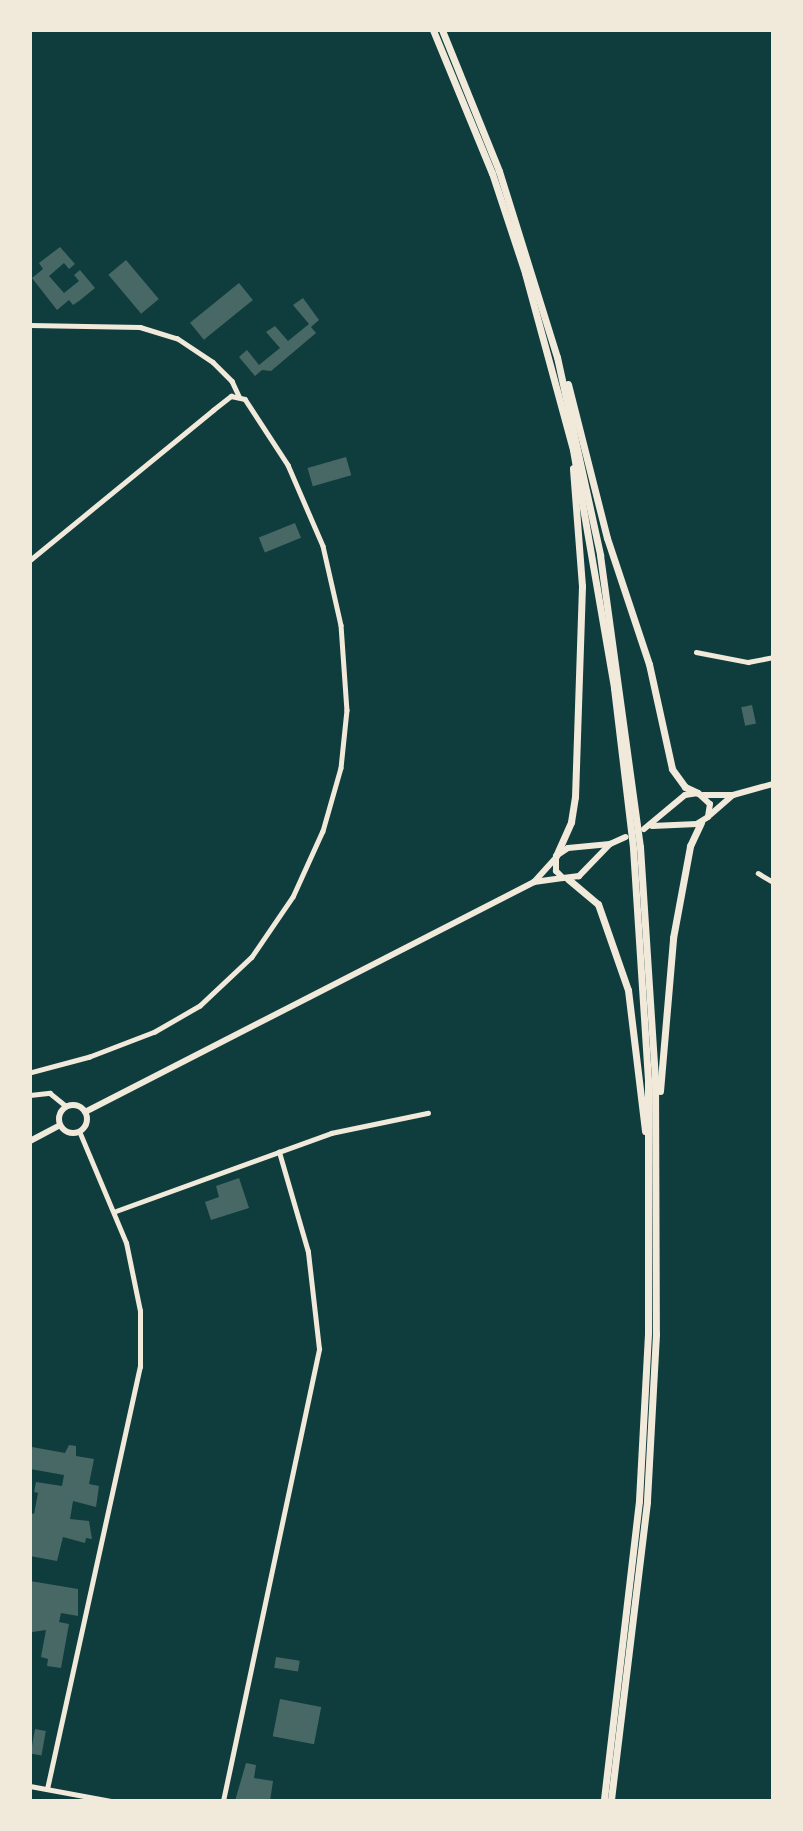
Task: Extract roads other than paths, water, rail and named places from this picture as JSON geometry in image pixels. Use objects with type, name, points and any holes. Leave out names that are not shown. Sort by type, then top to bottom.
[{"type":"highway","points":[[433,30],[492,173],[526,273],[573,450],[614,688],[630,821],[636,848]]},
{"type":"highway","points":[[442,30],[503,183],[557,357],[600,555],[637,814],[636,848],[654,1172],[656,1334],[647,1502],[611,1801]]},
{"type":"highway","points":[[557,357],[571,391],[607,538],[649,664],[672,769],[677,779],[700,794]]},
{"type":"highway","points":[[555,858],[571,822],[576,767],[582,586],[573,450]]},
{"type":"highway","points":[[604,1801],[639,1501],[663,1034],[673,938],[690,846],[705,820]]},
{"type":"highway","points":[[566,879],[598,904],[628,990],[654,1172]]},
{"type":"main road","points":[[652,826],[685,795],[733,795],[773,784]]},
{"type":"main road","points":[[700,794],[710,804],[705,820]]},
{"type":"main road","points":[[644,829],[705,820],[733,795]]},
{"type":"main road","points":[[85,1112],[534,882],[555,858],[568,848],[610,844],[626,837]]},
{"type":"main road","points":[[534,882],[579,876],[610,844]]},
{"type":"main road","points":[[555,858],[556,871],[566,879]]},
{"type":"main road","points":[[77,1105],[85,1112],[86,1124],[79,1131],[69,1132],[60,1125],[59,1115],[66,1106],[77,1105]]},
{"type":"main road","points":[[30,1141],[60,1125]]},
{"type":"street","points":[[30,325],[140,327],[177,338],[213,362],[232,381],[239,396],[263,422],[293,474],[323,545],[335,594],[347,710],[341,768],[329,814],[293,897],[263,943],[228,983],[155,1032],[90,1057],[30,1073]]},
{"type":"street","points":[[30,560],[231,396],[239,396]]},
{"type":"street","points":[[696,652],[748,662],[773,656]]},
{"type":"street","points":[[758,873],[773,882]]},
{"type":"street","points":[[30,1095],[50,1093],[66,1106]]},
{"type":"street","points":[[116,1211],[331,1133],[428,1113]]},
{"type":"street","points":[[47,1789],[140,1367],[140,1311],[116,1211],[79,1131]]},
{"type":"street","points":[[223,1801],[319,1349],[308,1252],[279,1153]]},
{"type":"street","points":[[30,1786],[111,1801]]}]
